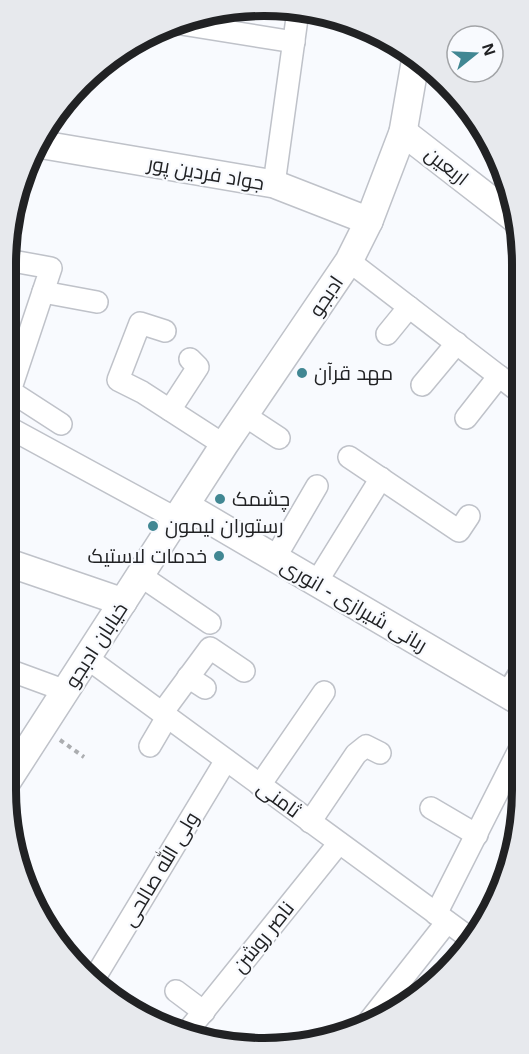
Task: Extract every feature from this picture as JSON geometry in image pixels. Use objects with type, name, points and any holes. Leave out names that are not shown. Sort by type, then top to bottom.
[{"type":"street","points":[[274,184],[297,19]]},
{"type":"street","points":[[196,26],[294,42]]},
{"type":"street","name":"ادبجو","points":[[182,513],[224,445],[349,261],[369,221],[403,132],[414,67]]},
{"type":"street","name":"اربعین","points":[[403,132],[507,213]]},
{"type":"street","name":"جواد فردین پور","points":[[47,146],[274,184],[369,221]]},
{"type":"street","points":[[349,261],[512,386]]},
{"type":"street","points":[[16,262],[51,268],[16,373]]},
{"type":"street","points":[[43,292],[97,302]]},
{"type":"street","points":[[387,334],[409,307]]},
{"type":"street","points":[[165,331],[140,323],[118,380],[224,445]]},
{"type":"street","points":[[422,385],[456,343]]},
{"type":"street","points":[[170,410],[198,367],[190,359]]},
{"type":"street","points":[[466,418],[499,376]]},
{"type":"street","points":[[16,395],[61,424]]},
{"type":"street","points":[[244,416],[279,438]]},
{"type":"street","points":[[16,431],[182,513]]},
{"type":"street","points":[[349,457],[459,531],[469,516]]},
{"type":"street","points":[[316,583],[381,478]]},
{"type":"street","points":[[274,558],[317,486]]},
{"type":"street","name":"ربانی شیرازی - انوری","points":[[182,513],[274,558],[512,698]]},
{"type":"street","name":"خیابان ادبجو","points":[[16,768],[182,513]]},
{"type":"street","points":[[16,565],[123,602]]},
{"type":"street","points":[[141,576],[210,623]]},
{"type":"street","points":[[150,746],[165,715],[197,683],[210,648],[244,671]]},
{"type":"street","name":"ثامنی","points":[[87,658],[465,935]]},
{"type":"street","points":[[16,673],[66,691]]},
{"type":"street","points":[[260,785],[324,692]]},
{"type":"street","points":[[310,822],[356,754],[366,746],[380,753]]},
{"type":"street","name":"ولی الله صالحی","points":[[98,973],[225,760]]},
{"type":"street","points":[[376,1011],[442,918],[477,835],[512,764]]},
{"type":"street","points":[[431,808],[477,835]]},
{"type":"street","name":"ناصر روشن","points":[[192,1026],[339,843]]},
{"type":"street","points":[[176,991],[204,1011]]},
{"type":"path","points":[[42,728],[84,757]]},
{"type":"place","name":"مهد قرآن","points":[[302,373]]},
{"type":"place","name":"چشمک","points":[[220,499]]},
{"type":"place","name":"رستوران لیمون","points":[[153,526]]},
{"type":"place","name":"خدمات لاستیک","points":[[219,556]]}]
